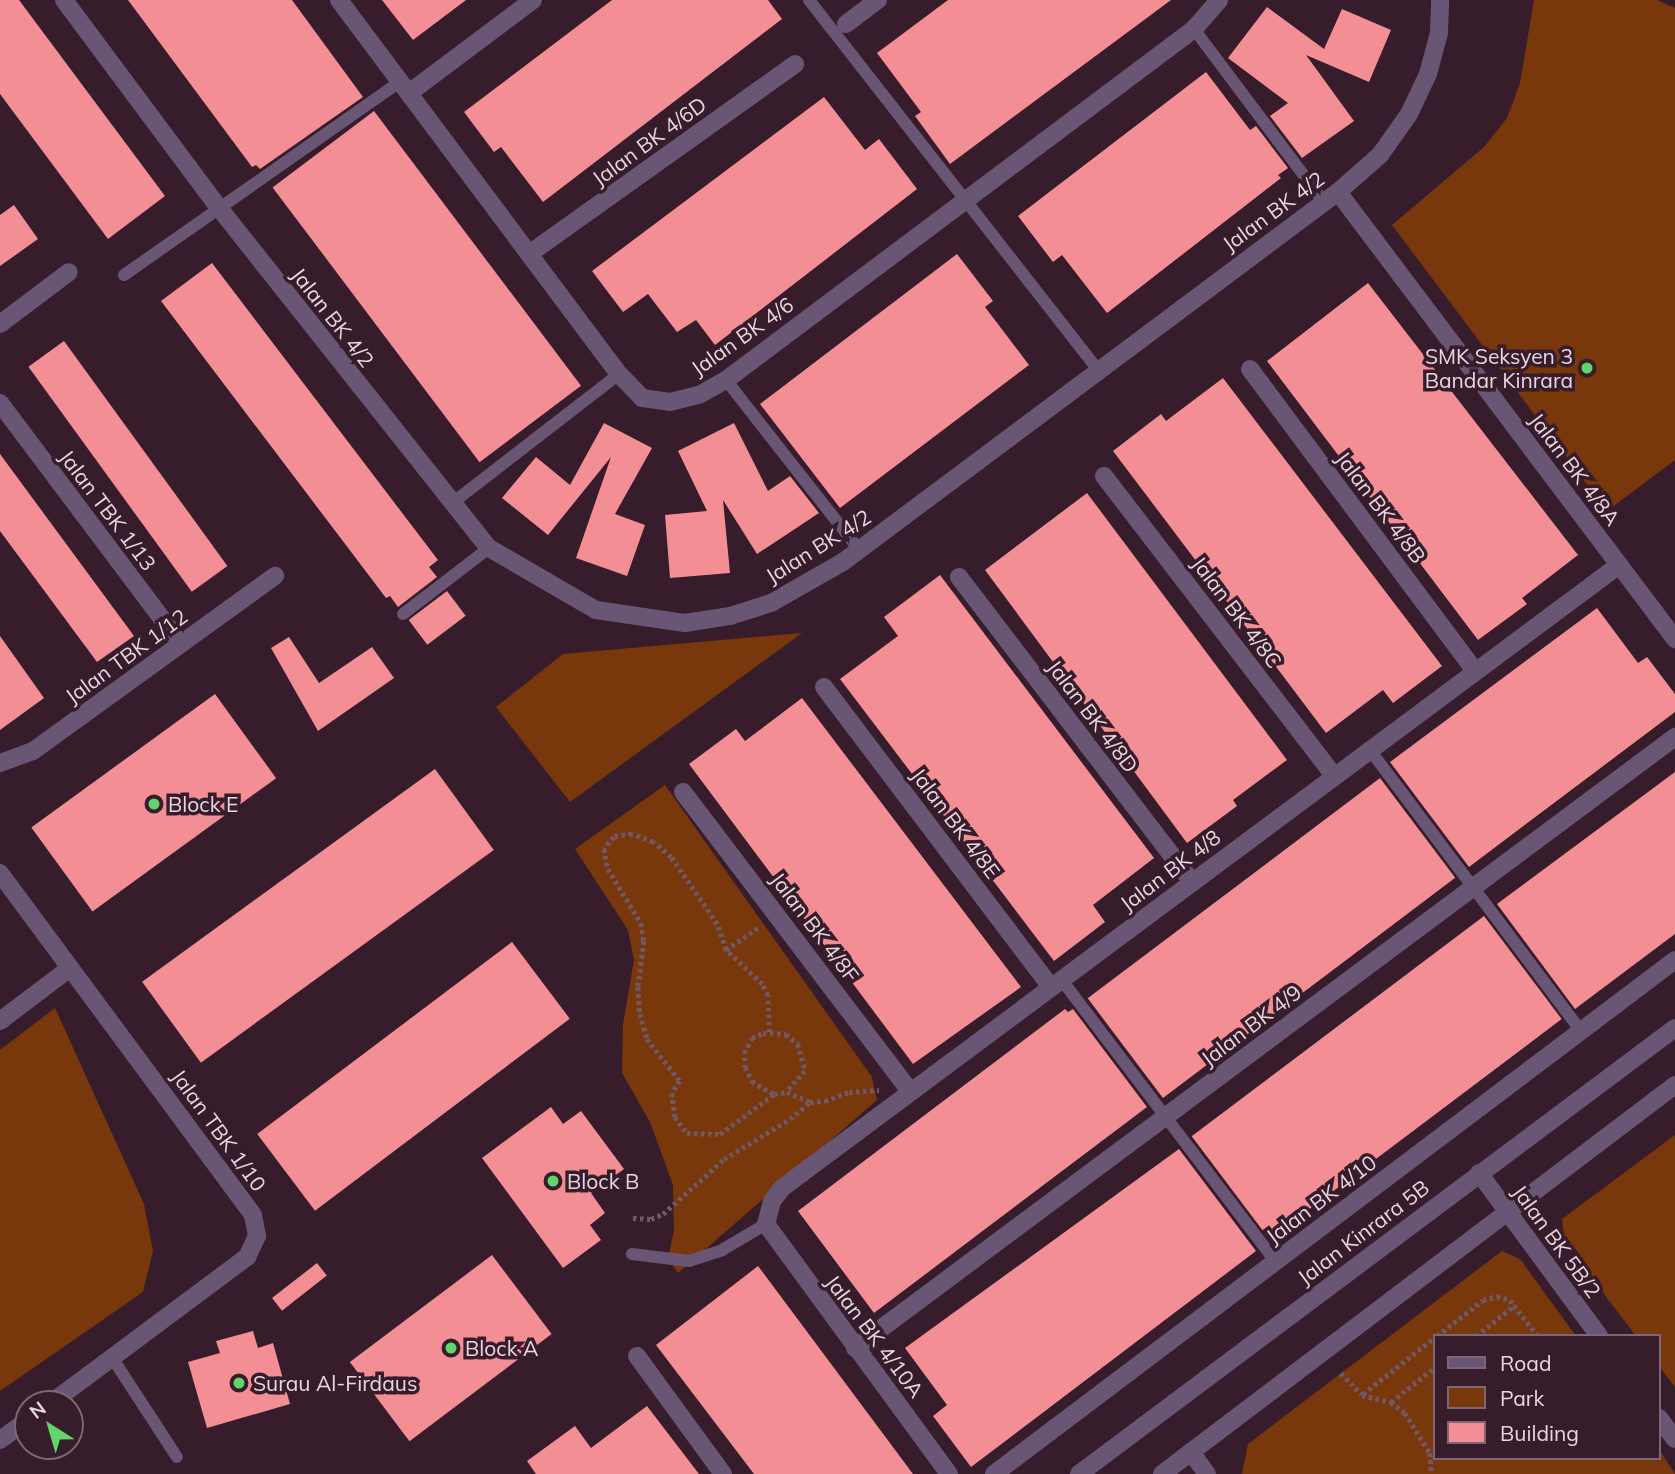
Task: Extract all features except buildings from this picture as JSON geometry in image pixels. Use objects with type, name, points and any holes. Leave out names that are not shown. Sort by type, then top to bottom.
[{"type":"street","name":"Jalan BK 4/2","points":[[64,0],[220,209],[489,548],[596,610],[685,622],[730,616],[771,603],[860,551],[1097,369],[1331,197],[1380,155],[1409,114],[1428,74],[1439,33],[1440,0]]},
{"type":"street","name":"Jalan BK 4/6","points":[[339,0],[619,374],[642,398],[670,402],[699,395],[726,380],[1194,29],[1219,0]]},
{"type":"street","points":[[404,88],[533,0]]},
{"type":"street","points":[[846,24],[878,0]]},
{"type":"street","name":"Jalan BK 4/6D","points":[[529,254],[795,64]]},
{"type":"street","name":"Jalan BK 4/8A","points":[[1331,197],[1675,639]]},
{"type":"street","points":[[0,324],[69,272]]},
{"type":"street","name":"Jalan BK 4/8B","points":[[1250,369],[1475,671]]},
{"type":"street","name":"Jalan TBK 1/13","points":[[0,403],[180,644]]},
{"type":"street","name":"Jalan BK 4/8C","points":[[1104,476],[1334,776]]},
{"type":"street","name":"Jalan BK 4/8","points":[[766,1224],[782,1188],[1619,565]]},
{"type":"street","name":"Jalan TBK 1/12","points":[[0,763],[33,751],[275,576]]},
{"type":"street","name":"Jalan BK 4/8D","points":[[958,577],[1192,882]]},
{"type":"street","name":"Jalan BK 4/8E","points":[[824,687],[1056,983]]},
{"type":"street","name":"Jalan BK 4/9","points":[[855,1348],[1675,737]]},
{"type":"street","name":"Jalan BK 4/8F","points":[[683,792],[908,1093]]},
{"type":"street","name":"Jalan TBK 1/10","points":[[0,873],[253,1215],[257,1236],[247,1257],[70,1390]]},
{"type":"street","name":"Jalan BK 4/10","points":[[994,1474],[1675,960]]},
{"type":"street","points":[[0,1021],[70,968]]},
{"type":"street","name":"Jalan Kinrara 5B","points":[[1079,1474],[1675,1028]]},
{"type":"street","points":[[1162,1474],[1675,1085]]},
{"type":"street","name":"Jalan BK 5B/2","points":[[1479,1173],[1598,1334]]},
{"type":"street","name":"Jalan BK 4/10A","points":[[766,1224],[950,1474]]},
{"type":"street","points":[[637,1356],[723,1474]]},
{"type":"street","points":[[1661,1421],[1675,1439]]},
{"type":"street","points":[[1191,1452],[1207,1474]]},
{"type":"lane","points":[[808,0],[1097,369]]},
{"type":"lane","points":[[1194,29],[1331,197]]},
{"type":"lane","points":[[124,275],[404,88]]},
{"type":"lane","points":[[451,503],[619,374]]},
{"type":"lane","points":[[726,380],[860,551]]},
{"type":"lane","points":[[403,614],[489,548]]},
{"type":"lane","points":[[1370,750],[1581,1031]]},
{"type":"lane","points":[[1056,983],[1166,1117],[1275,1261]]},
{"type":"lane","points":[[632,1254],[689,1261],[722,1250],[766,1224]]},
{"type":"lane","points":[[113,1359],[177,1457]]},
{"type":"path","points":[[769,1032],[768,995],[762,984],[726,950],[717,923],[671,857],[653,842],[632,834],[614,837],[604,849],[608,869],[641,923],[644,941],[638,987],[640,1014],[647,1039],[680,1081],[672,1093],[675,1117],[687,1133],[720,1135],[774,1094],[787,1092],[810,1102]]},
{"type":"path","points":[[726,950],[761,926]]},
{"type":"path","points":[[774,1094],[753,1083],[745,1068],[744,1053],[752,1038],[769,1032],[786,1034],[798,1044],[802,1057],[805,1071],[787,1092]]},
{"type":"path","points":[[633,1218],[651,1219],[663,1213],[731,1153],[790,1119],[810,1102],[862,1091],[894,1089],[908,1093]]},
{"type":"path","points":[[1439,1334],[1483,1300],[1497,1296],[1515,1305],[1537,1334]]},
{"type":"path","points":[[1479,1334],[1515,1305]]},
{"type":"path","points":[[1362,1395],[1434,1338]]},
{"type":"path","points":[[1391,1402],[1434,1368]]},
{"type":"path","points":[[1342,1373],[1362,1395],[1391,1402],[1417,1430],[1430,1453],[1432,1474]]},
{"type":"green space","name":"SMK Seksyen 3 Bandar Kinrara","points":[[1534,0],[1657,0],[1675,8],[1675,460],[1607,511],[1392,225],[1484,147],[1507,118],[1520,83]]},
{"type":"green space","points":[[802,633],[570,802],[496,707],[563,654]]},
{"type":"green space","points":[[665,785],[872,1077],[877,1100],[678,1273],[668,1259],[674,1230],[673,1185],[650,1122],[622,1073],[623,1024],[634,960],[628,930],[575,849]]},
{"type":"green space","points":[[55,1008],[144,1204],[153,1251],[143,1292],[0,1391],[0,1050]]},
{"type":"green space","points":[[1675,1135],[1675,1387],[1661,1369],[1661,1334],[1634,1334],[1565,1243],[1562,1219]]},
{"type":"green space","points":[[1502,1251],[1520,1259],[1575,1334],[1434,1334],[1434,1460],[1661,1460],[1661,1452],[1675,1474],[1242,1474],[1248,1444]]},
{"type":"place","name":"SMK Seksyen 3 Bandar Kinrara","points":[[1587,368]]},
{"type":"place","name":"Block E","points":[[154,804]]},
{"type":"place","name":"Block B","points":[[553,1181]]},
{"type":"place","name":"Block A","points":[[451,1348]]},
{"type":"place","name":"Surau Al-Firdaus","points":[[239,1383]]}]
